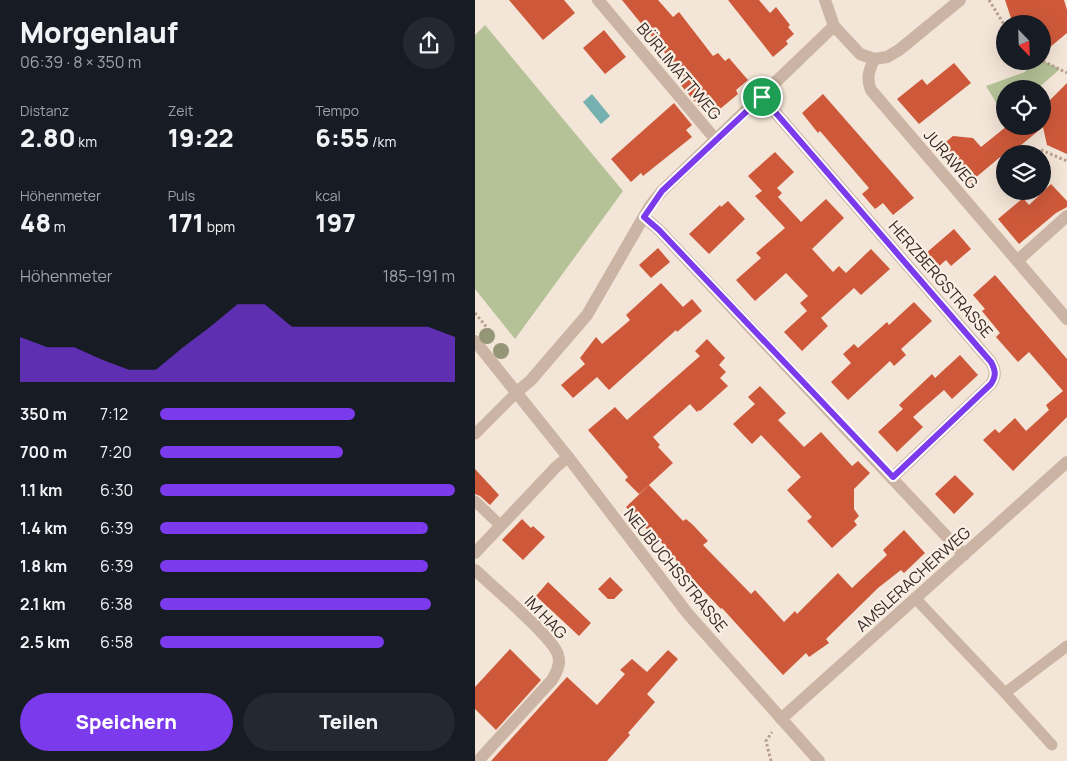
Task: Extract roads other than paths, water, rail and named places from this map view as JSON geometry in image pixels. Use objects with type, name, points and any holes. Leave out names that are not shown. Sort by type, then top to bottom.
[{"type":"street","name":"BÜRLIMATTWEG","points":[[598,0],[716,140]]},
{"type":"street","points":[[825,0],[835,26],[860,54],[875,59],[887,57],[899,50],[960,0]]},
{"type":"street","points":[[517,392],[531,380],[587,315],[644,217],[662,191],[835,26]]},
{"type":"street","name":"JURAWEG","points":[[875,59],[868,73],[867,82],[871,90],[1067,320]]},
{"type":"street","name":"HERZBERGSTRASSE","points":[[762,97],[991,362],[995,369],[995,377],[991,384],[893,477]]},
{"type":"street","points":[[1017,261],[1067,216]]},
{"type":"street","points":[[644,217],[659,230],[965,555]]},
{"type":"street","name":"NEUBUCHSSTRASSE","points":[[475,341],[568,457],[688,614],[819,761]]},
{"type":"street","points":[[475,553],[568,457]]},
{"type":"street","name":"AMSLERACHERWEG","points":[[781,719],[1067,462]]},
{"type":"street","name":"IM HAG","points":[[475,570],[550,640],[559,655],[559,664],[552,680],[478,761]]},
{"type":"lane","points":[[475,434],[517,392]]},
{"type":"lane","points":[[475,501],[501,526]]},
{"type":"lane","points":[[915,598],[1052,745]]},
{"type":"lane","points":[[1005,693],[1067,646]]},
{"type":"water","points":[[592,94],[610,116],[601,124],[583,102]]}]
